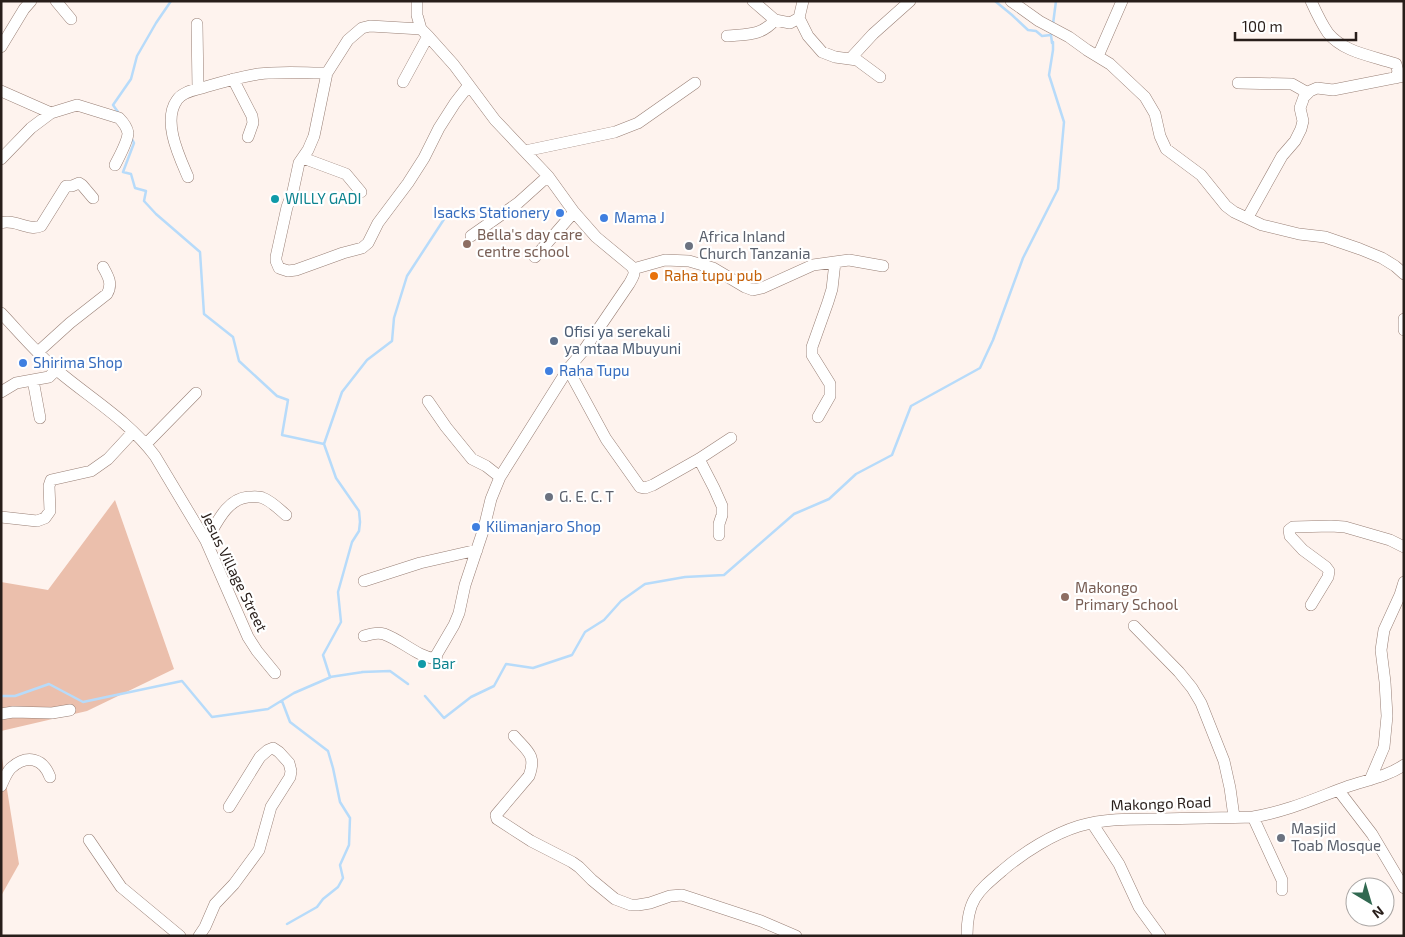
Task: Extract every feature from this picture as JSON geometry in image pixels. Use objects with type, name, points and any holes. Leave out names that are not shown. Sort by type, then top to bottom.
[{"type":"street","points":[[1,47],[30,1]]},
{"type":"street","points":[[56,1],[71,19]]},
{"type":"street","points":[[364,636],[383,634],[426,657],[436,659],[459,613],[465,585],[478,550],[491,499],[500,477],[568,369],[584,350],[634,277],[633,269],[596,237],[574,212],[548,176],[495,120],[454,65],[425,33],[416,15],[416,1]]},
{"type":"street","points":[[753,1],[776,20],[790,23],[799,18]]},
{"type":"street","points":[[803,1],[799,18],[804,30],[822,52],[835,57],[857,60],[880,77]]},
{"type":"street","points":[[850,59],[873,34],[910,1]]},
{"type":"street","points":[[1011,1],[1039,21],[1069,37],[1110,64],[1145,97],[1155,114],[1160,136],[1166,149],[1201,175],[1226,206],[1234,212],[1262,225],[1299,234],[1325,237],[1360,249],[1382,258],[1404,274]]},
{"type":"street","points":[[1098,56],[1122,1]]},
{"type":"street","points":[[1248,217],[1282,156],[1295,140],[1302,121],[1300,108],[1304,97],[1313,88],[1333,90],[1400,77],[1396,64],[1351,50],[1337,42],[1329,34],[1311,1]]},
{"type":"street","points":[[727,36],[755,34],[768,28],[776,20]]},
{"type":"street","points":[[197,24],[198,89]]},
{"type":"street","points":[[425,33],[370,26],[362,28],[348,40],[327,73],[312,144],[298,165],[293,191],[287,207],[276,257],[279,268],[288,271],[296,270],[362,248],[368,243],[378,223],[408,183],[424,158],[439,128],[469,85]]},
{"type":"street","points":[[403,82],[425,33]]},
{"type":"street","points":[[188,177],[175,144],[172,124],[172,114],[176,102],[184,94],[233,79],[258,74],[279,72],[327,73]]},
{"type":"street","points":[[233,79],[252,116],[253,123],[248,137]]},
{"type":"street","points":[[525,151],[615,132],[638,123],[695,83]]},
{"type":"street","points":[[1238,83],[1292,84],[1308,93]]},
{"type":"street","points":[[1,91],[51,113]]},
{"type":"street","points":[[1,160],[31,128],[51,113],[77,105],[119,118],[124,122],[128,133],[115,165]]},
{"type":"street","points":[[303,158],[346,174],[361,192]]},
{"type":"street","points":[[471,236],[518,203],[548,176]]},
{"type":"street","points":[[1,223],[4,221],[38,228],[47,218],[66,186],[79,183],[93,198]]},
{"type":"street","points":[[535,257],[574,212]]},
{"type":"street","points":[[633,269],[665,260],[689,261],[713,268],[753,290],[762,288],[813,265],[857,261],[883,266]]},
{"type":"street","points":[[818,417],[830,396],[830,384],[812,355],[812,346],[832,289],[835,262]]},
{"type":"street","points":[[38,352],[70,323],[107,294],[110,290],[110,279],[103,266]]},
{"type":"street","name":"Jesus Village Street","points":[[3,317],[56,370],[146,444],[206,541],[248,636],[257,651],[275,673]]},
{"type":"street","points":[[1404,319],[1404,330]]},
{"type":"street","points":[[568,369],[606,439],[640,488],[653,485],[731,438]]},
{"type":"street","points":[[1,392],[16,383],[48,377],[56,370]]},
{"type":"street","points":[[33,380],[40,418]]},
{"type":"street","points":[[146,444],[196,394]]},
{"type":"street","points":[[428,401],[446,427],[472,458],[500,477]]},
{"type":"street","points":[[1,517],[37,521],[45,518],[50,511],[49,486],[52,480],[91,472],[108,460],[133,432]]},
{"type":"street","points":[[699,459],[722,506],[719,535]]},
{"type":"street","points":[[206,541],[223,513],[234,502],[243,498],[254,496],[263,498],[286,515]]},
{"type":"street","points":[[1311,605],[1328,577],[1329,571],[1303,550],[1290,536],[1289,530],[1293,527],[1331,526],[1345,528],[1390,540],[1404,547]]},
{"type":"street","points":[[364,581],[420,563],[478,550]]},
{"type":"street","points":[[1370,780],[1384,747],[1387,716],[1382,650],[1383,636],[1404,582]]},
{"type":"street","points":[[1134,626],[1179,672],[1201,703],[1224,761],[1234,817]]},
{"type":"street","points":[[1,714],[13,712],[52,713],[70,710]]},
{"type":"street","points":[[514,736],[530,754],[532,769],[529,776],[496,814],[497,819],[512,830],[531,842],[572,862],[615,899],[638,905],[670,896],[682,896],[761,921],[796,936]]},
{"type":"street","points":[[206,933],[215,904],[234,884],[259,850],[271,807],[290,777],[291,771],[286,758],[273,748],[268,750],[260,757],[229,807]]},
{"type":"street","points":[[1,786],[11,768],[27,760],[38,761],[50,778]]},
{"type":"street","name":"Makongo Road","points":[[967,936],[968,913],[973,900],[984,886],[1017,858],[1038,845],[1077,827],[1122,819],[1253,817],[1275,813],[1370,780],[1404,765]]},
{"type":"street","points":[[1339,790],[1372,834],[1404,888]]},
{"type":"street","points":[[1253,817],[1282,880],[1282,890]]},
{"type":"street","points":[[1092,823],[1119,864],[1139,908],[1160,936]]},
{"type":"street","points":[[88,840],[122,886],[180,936]]},
{"type":"shaded area","points":[[115,500],[174,669],[87,711],[1,731],[1,582],[48,590]]},
{"type":"shaded area","points":[[1,752],[19,864],[1,896]]},
{"type":"waterway","points":[[118,112],[113,105],[131,79],[137,56],[171,1]]},
{"type":"waterway","points":[[995,1],[1028,30],[1036,31],[1042,36],[1051,35],[1052,43]]},
{"type":"waterway","points":[[1053,24],[1056,1]]},
{"type":"waterway","points":[[425,696],[444,718],[471,697],[494,686],[506,664],[533,668],[572,655],[585,632],[604,620],[621,601],[645,584],[685,577],[724,575],[794,514],[829,499],[856,474],[892,455],[911,406],[980,368],[993,340],[1023,258],[1058,189],[1064,122],[1049,75],[1053,42]]},
{"type":"waterway","points":[[131,137],[134,143],[123,172],[131,174],[135,188],[146,191],[144,201],[156,214],[200,252],[204,314],[233,337],[239,361],[277,396],[288,400],[282,435],[324,444],[336,478],[359,511],[359,531],[352,542],[338,592],[341,622],[323,655],[330,677],[363,672]]},
{"type":"waterway","points":[[324,444],[342,392],[367,360],[392,341],[394,318],[407,276],[450,210]]},
{"type":"waterway","points":[[362,672],[390,671],[408,684]]},
{"type":"waterway","points":[[1,696],[15,696],[49,684],[83,702],[182,681],[212,717],[268,709],[294,693],[331,677]]},
{"type":"waterway","points":[[282,701],[290,722],[328,751],[340,802],[350,818],[349,845],[340,865],[343,878],[338,887],[323,899],[317,907],[287,924]]},
{"type":"place","name":"WILLY GADI","points":[[275,199]]},
{"type":"place","name":"Isacks Stationery","points":[[560,213]]},
{"type":"place","name":"Mama J","points":[[604,218]]},
{"type":"place","name":"Bella's day care centre school","points":[[467,244]]},
{"type":"place","name":"Africa Inland Church Tanzania","points":[[689,246]]},
{"type":"place","name":"Raha tupu pub","points":[[654,276]]},
{"type":"place","name":"Ofisi ya serekali ya mtaa Mbuyuni","points":[[554,341]]},
{"type":"place","name":"Shirima Shop","points":[[23,363]]},
{"type":"place","name":"Raha Tupu","points":[[549,371]]},
{"type":"place","name":"G. E. C. T","points":[[549,497]]},
{"type":"place","name":"Kilimanjaro Shop","points":[[476,527]]},
{"type":"place","name":"Makongo Primary School","points":[[1065,597]]},
{"type":"place","name":"Bar","points":[[422,664]]},
{"type":"place","name":"Masjid Toab Mosque","points":[[1281,838]]}]
